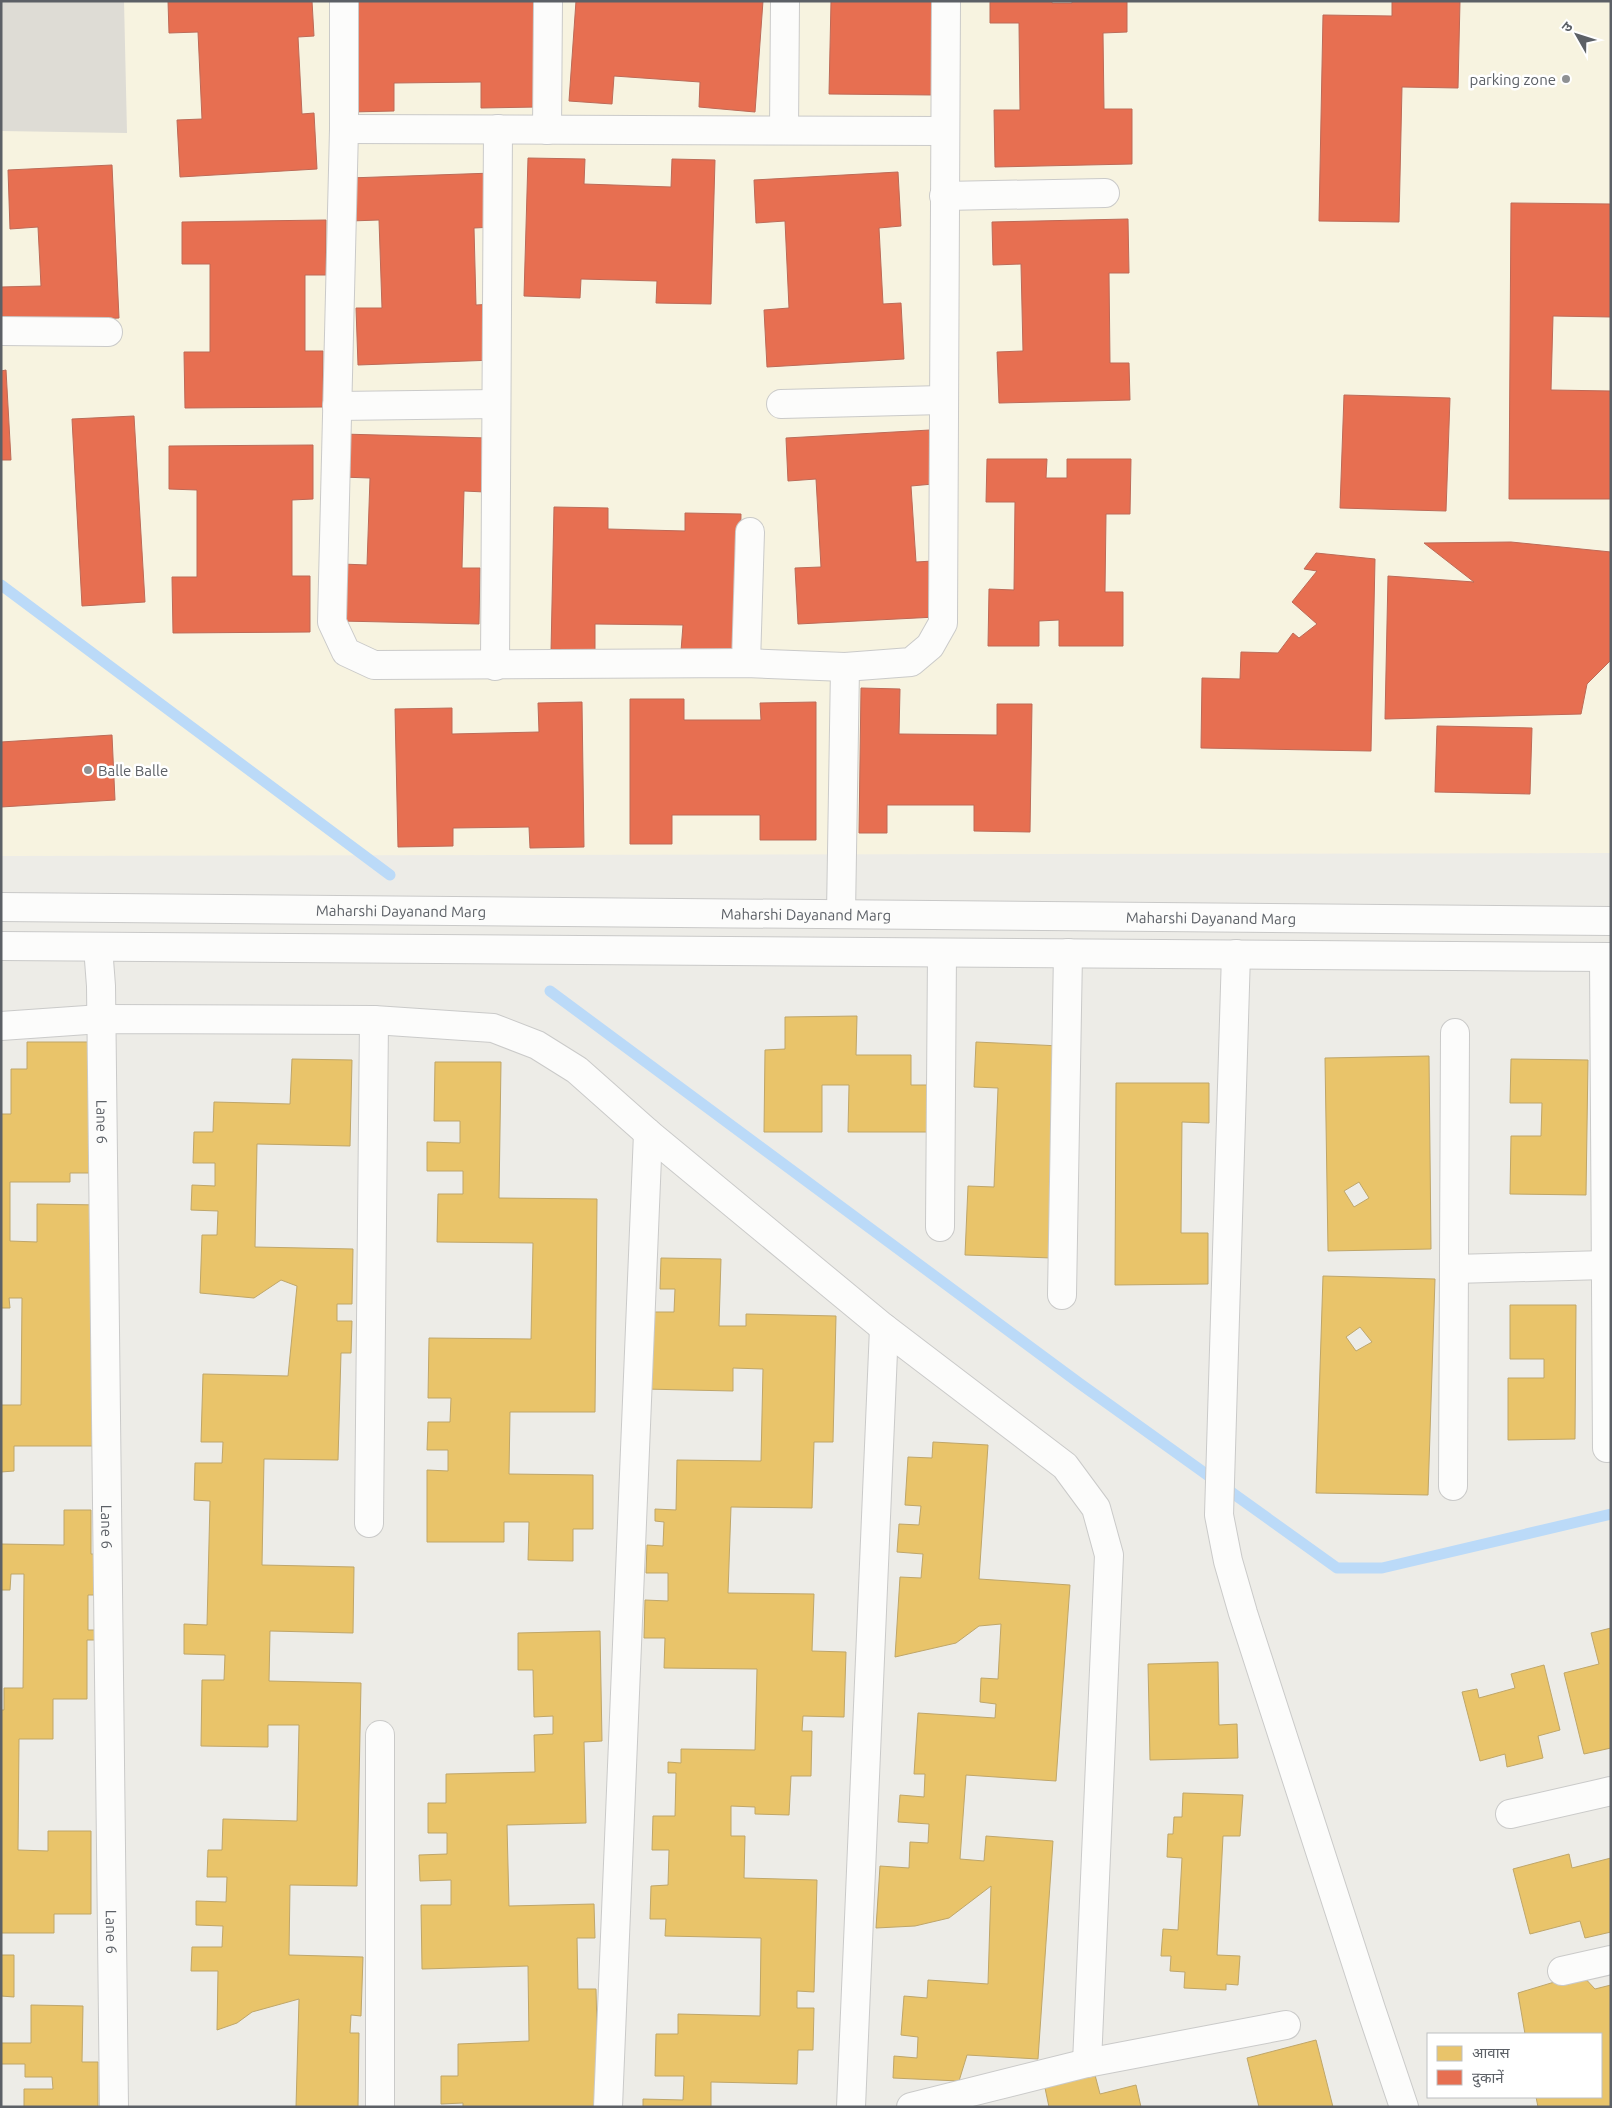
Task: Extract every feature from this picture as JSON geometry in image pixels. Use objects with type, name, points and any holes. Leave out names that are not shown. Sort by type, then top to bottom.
[{"type":"street","points":[[344,1],[344,129],[332,622],[346,652],[374,665],[495,666],[746,663],[845,667],[911,662],[930,646],[943,623],[946,1]]},
{"type":"street","points":[[547,130],[548,1]]},
{"type":"street","points":[[784,130],[785,1]]},
{"type":"street","points":[[344,129],[944,131]]},
{"type":"street","points":[[495,666],[498,129]]},
{"type":"street","points":[[944,196],[1105,193]]},
{"type":"street","points":[[1,331],[108,332]]},
{"type":"street","points":[[781,404],[943,400]]},
{"type":"street","points":[[337,406],[496,404]]},
{"type":"street","points":[[746,663],[750,532]]},
{"type":"street","points":[[841,914],[845,667]]},
{"type":"street","name":"Maharshi Dayanand Marg","points":[[1,907],[1611,921]]},
{"type":"street","points":[[1,946],[1607,957],[1608,1221],[1605,1265],[1607,1448]]},
{"type":"street","name":"Lane 6","points":[[98,947],[101,1019],[114,2107]]},
{"type":"street","points":[[940,1227],[942,953]]},
{"type":"street","points":[[1062,1295],[1068,953]]},
{"type":"street","points":[[1236,954],[1219,1515],[1228,1561],[1243,1613],[1404,2107]]},
{"type":"street","points":[[1,1026],[101,1019],[374,1020],[494,1028],[537,1045],[577,1070],[648,1133],[884,1328],[1065,1466],[1096,1508],[1109,1554],[1087,2063]]},
{"type":"street","points":[[369,1523],[374,1020]]},
{"type":"street","points":[[1453,1486],[1455,1033]]},
{"type":"street","points":[[608,2107],[648,1133]]},
{"type":"street","points":[[1454,1269],[1605,1265]]},
{"type":"street","points":[[851,2107],[884,1328]]},
{"type":"street","points":[[380,1735],[380,2107]]},
{"type":"street","points":[[1510,1814],[1611,1791]]},
{"type":"street","points":[[1562,1971],[1611,1960]]},
{"type":"street","points":[[911,2107],[1087,2063],[1286,2025]]},
{"type":"shaded area","points":[[1,1],[1611,1],[1611,853],[1,856]]},
{"type":"shaded area","points":[[1,1],[124,1],[127,133],[1,131]]},
{"type":"building: आवास","points":[[857,1016],[856,1055],[911,1055],[911,1085],[929,1085],[928,1132],[848,1132],[849,1085],[822,1085],[822,1132],[764,1132],[765,1050],[785,1049],[785,1017]]},
{"type":"building: आवास","points":[[27,1042],[95,1042],[95,1173],[70,1173],[70,1182],[10,1182],[10,1241],[37,1242],[37,1204],[100,1205],[98,1446],[14,1446],[14,1471],[1,1472],[1,1405],[21,1405],[22,1298],[9,1298],[10,1308],[1,1308],[1,1114],[11,1114],[11,1069],[27,1069]]},
{"type":"building: आवास","points":[[976,1042],[1060,1046],[1052,1258],[965,1255],[968,1186],[994,1187],[998,1088],[974,1087]]},
{"type":"building: आवास","points":[[1429,1056],[1431,1249],[1328,1251],[1325,1058]],"holes":[[[1359,1182],[1369,1198],[1354,1207],[1344,1191]]]},
{"type":"building: आवास","points":[[292,1059],[352,1060],[350,1146],[257,1144],[255,1247],[353,1249],[352,1304],[337,1304],[337,1321],[352,1321],[351,1353],[341,1353],[338,1460],[264,1459],[262,1565],[354,1567],[353,1633],[270,1631],[269,1681],[361,1683],[357,1886],[290,1885],[289,1955],[363,1957],[361,2016],[351,2015],[350,2033],[359,2033],[358,2107],[296,2107],[299,1999],[252,2012],[237,2023],[217,2030],[218,1971],[191,1971],[192,1947],[222,1947],[223,1926],[196,1925],[196,1901],[226,1902],[227,1877],[207,1877],[208,1850],[222,1850],[223,1819],[297,1821],[299,1725],[268,1725],[268,1747],[201,1746],[202,1680],[224,1680],[225,1655],[184,1654],[184,1624],[207,1625],[210,1501],[194,1500],[195,1463],[222,1463],[223,1442],[201,1442],[203,1374],[288,1376],[297,1286],[281,1280],[254,1298],[200,1293],[202,1235],[217,1235],[218,1211],[191,1210],[192,1185],[215,1186],[215,1163],[193,1163],[194,1132],[213,1132],[214,1102],[290,1104]]},
{"type":"building: आवास","points":[[1511,1059],[1588,1060],[1586,1195],[1510,1194],[1511,1136],[1541,1136],[1542,1103],[1510,1103]]},
{"type":"building: आवास","points":[[435,1062],[501,1062],[499,1198],[597,1199],[595,1412],[510,1412],[509,1474],[593,1475],[593,1529],[573,1529],[573,1561],[528,1560],[529,1522],[504,1522],[504,1542],[427,1542],[427,1470],[448,1471],[448,1450],[427,1450],[428,1422],[450,1422],[451,1398],[428,1398],[429,1338],[531,1339],[533,1243],[437,1242],[438,1194],[463,1194],[463,1171],[427,1171],[427,1142],[460,1143],[460,1121],[434,1121]]},
{"type":"building: आवास","points":[[1116,1083],[1209,1083],[1209,1123],[1182,1122],[1181,1233],[1208,1233],[1208,1284],[1115,1285]]},
{"type":"building: आवास","points":[[661,1258],[721,1259],[719,1326],[746,1326],[746,1314],[836,1316],[833,1442],[814,1442],[812,1508],[731,1507],[728,1593],[814,1594],[812,1651],[846,1652],[844,1717],[803,1716],[802,1731],[812,1731],[811,1776],[791,1776],[789,1815],[755,1814],[755,1807],[731,1806],[731,1836],[745,1836],[744,1878],[817,1880],[814,1992],[797,1991],[797,2008],[814,2008],[813,2050],[798,2050],[797,2084],[711,2082],[711,2107],[643,2107],[643,2099],[683,2100],[684,2076],[655,2076],[656,2034],[678,2034],[678,2014],[760,2016],[761,1938],[665,1936],[666,1919],[650,1919],[651,1886],[668,1885],[669,1850],[652,1850],[653,1816],[675,1816],[676,1773],[668,1773],[668,1762],[681,1763],[681,1749],[755,1750],[757,1669],[664,1668],[665,1638],[644,1638],[645,1600],[668,1601],[668,1573],[646,1573],[647,1545],[663,1546],[664,1522],[655,1521],[655,1509],[676,1510],[677,1460],[761,1461],[763,1369],[733,1368],[733,1391],[644,1389],[646,1312],[674,1312],[675,1289],[660,1289]]},
{"type":"building: आवास","points":[[1323,1276],[1435,1279],[1428,1495],[1316,1493]],"holes":[[[1360,1327],[1372,1342],[1356,1351],[1346,1337]]]},
{"type":"building: आवास","points":[[1510,1305],[1576,1305],[1575,1439],[1508,1440],[1508,1378],[1544,1378],[1544,1359],[1510,1359]]},
{"type":"building: आवास","points":[[933,1442],[988,1445],[979,1579],[1070,1585],[1056,1781],[966,1775],[960,1859],[984,1861],[986,1836],[1053,1841],[1038,2059],[967,2055],[959,2081],[893,2078],[894,2056],[917,2058],[918,2037],[901,2035],[904,1996],[927,1998],[928,1980],[988,1984],[991,1886],[949,1918],[915,1926],[876,1928],[880,1866],[909,1868],[910,1842],[928,1843],[929,1824],[898,1822],[900,1795],[924,1797],[925,1774],[914,1774],[918,1713],[995,1718],[996,1704],[980,1702],[981,1678],[998,1679],[1001,1624],[979,1626],[956,1643],[895,1657],[900,1577],[921,1578],[923,1554],[897,1552],[899,1524],[919,1525],[921,1506],[905,1505],[908,1457],[932,1458]]},
{"type":"building: आवास","points":[[64,1510],[91,1510],[91,1554],[102,1554],[102,1595],[88,1595],[88,1630],[98,1630],[98,1640],[87,1640],[87,1699],[53,1699],[53,1739],[19,1739],[18,1850],[48,1851],[48,1831],[91,1831],[91,1914],[54,1914],[54,1933],[1,1933],[1,1710],[4,1710],[4,1688],[23,1688],[24,1574],[11,1574],[10,1590],[1,1590],[1,1544],[64,1545]]},
{"type":"building: आवास","points":[[1611,1628],[1611,1748],[1584,1754],[1564,1673],[1599,1664],[1591,1633]]},
{"type":"building: आवास","points":[[600,1631],[602,1741],[584,1742],[586,1823],[507,1825],[509,1906],[594,1904],[595,1938],[577,1938],[578,1989],[596,1989],[599,2107],[463,2107],[463,2103],[441,2104],[441,2076],[458,2076],[458,2044],[529,2041],[528,1966],[422,1969],[421,1905],[451,1905],[451,1880],[420,1881],[419,1855],[447,1854],[447,1833],[428,1833],[428,1803],[446,1803],[446,1774],[535,1772],[534,1735],[553,1734],[553,1716],[534,1717],[533,1670],[518,1670],[518,1633]]},
{"type":"building: आवास","points":[[1218,1662],[1219,1725],[1237,1724],[1238,1758],[1150,1760],[1148,1664]]},
{"type":"building: आवास","points":[[1544,1665],[1560,1730],[1538,1736],[1543,1758],[1507,1767],[1505,1754],[1480,1761],[1462,1692],[1477,1689],[1479,1698],[1515,1688],[1511,1674]]},
{"type":"building: आवास","points":[[1183,1793],[1243,1795],[1240,1836],[1223,1836],[1217,1955],[1240,1956],[1238,1985],[1226,1984],[1226,1990],[1184,1988],[1185,1972],[1170,1971],[1171,1956],[1161,1956],[1163,1929],[1178,1930],[1182,1858],[1167,1857],[1168,1834],[1173,1834],[1174,1817],[1182,1817]]},
{"type":"building: आवास","points":[[1569,1854],[1572,1868],[1611,1858],[1611,1932],[1585,1938],[1580,1921],[1530,1934],[1513,1869]]},
{"type":"building: आवास","points":[[1,1955],[14,1955],[14,1997],[1,1996]]},
{"type":"building: आवास","points":[[1581,1974],[1595,1989],[1611,1985],[1611,2107],[1538,2107],[1536,2098],[1602,2098],[1602,2033],[1525,2033],[1518,1993]]},
{"type":"building: आवास","points":[[31,2005],[83,2006],[82,2062],[98,2062],[98,2107],[24,2107],[24,2089],[53,2089],[52,2077],[25,2077],[25,2064],[1,2064],[1,2043],[31,2043]]},
{"type":"building: आवास","points":[[1316,2040],[1333,2107],[1259,2107],[1247,2058]]},
{"type":"building: आवास","points":[[1095,2075],[1100,2094],[1136,2085],[1141,2107],[1049,2107],[1045,2088]]},
{"type":"building: दुकानें","points":[[168,1],[312,1],[314,36],[298,37],[302,114],[314,113],[317,169],[180,177],[177,120],[202,119],[198,32],[169,33]]},
{"type":"building: दुकानें","points":[[351,1],[537,1],[538,107],[481,108],[481,82],[394,83],[394,111],[351,112]]},
{"type":"building: दुकानें","points":[[576,1],[763,1],[755,112],[699,107],[700,82],[614,76],[612,104],[569,101]]},
{"type":"building: दुकानें","points":[[831,1],[935,1],[933,95],[829,94]]},
{"type":"building: दुकानें","points":[[990,1],[1052,1],[1052,3],[1072,3],[1072,1],[1127,1],[1127,32],[1103,33],[1104,109],[1132,109],[1132,164],[995,167],[994,110],[1020,110],[1019,23],[990,23]]},
{"type":"building: दुकानें","points":[[1392,1],[1460,1],[1458,88],[1402,87],[1399,222],[1319,221],[1323,15],[1392,16]]},
{"type":"building: दुकानें","points":[[528,158],[585,159],[584,184],[671,187],[672,159],[715,160],[711,304],[656,303],[657,281],[581,279],[580,298],[524,296]]},
{"type":"building: दुकानें","points":[[112,165],[119,318],[1,324],[1,287],[41,286],[38,227],[10,229],[8,170]]},
{"type":"building: दुकानें","points":[[898,172],[901,226],[879,228],[883,304],[901,303],[904,359],[767,367],[764,310],[789,308],[785,221],[756,223],[754,180]]},
{"type":"building: दुकानें","points":[[493,173],[495,227],[474,228],[476,305],[494,304],[495,360],[358,365],[356,308],[382,308],[379,220],[350,221],[349,178]]},
{"type":"building: दुकानें","points":[[1511,203],[1611,204],[1611,317],[1553,316],[1551,390],[1611,391],[1611,499],[1509,499]]},
{"type":"building: दुकानें","points":[[1128,219],[1129,273],[1109,273],[1110,363],[1129,363],[1130,400],[999,403],[997,352],[1023,351],[1021,264],[993,265],[992,222]]},
{"type":"building: दुकानें","points":[[326,220],[326,275],[305,275],[305,351],[323,351],[323,407],[185,408],[184,352],[210,352],[210,264],[182,264],[182,222]]},
{"type":"building: दुकानें","points":[[6,370],[11,460],[1,460],[1,371]]},
{"type":"building: दुकानें","points":[[1344,395],[1450,398],[1446,511],[1340,508]]},
{"type":"building: दुकानें","points":[[134,416],[145,602],[82,606],[72,419]]},
{"type":"building: दुकानें","points":[[930,430],[933,484],[911,486],[916,562],[933,561],[936,617],[798,624],[795,568],[821,567],[816,479],[788,481],[786,438]]},
{"type":"building: दुकानें","points":[[342,434],[487,438],[485,492],[464,491],[462,568],[480,568],[479,624],[340,621],[342,564],[367,565],[370,478],[341,477]]},
{"type":"building: दुकानें","points":[[313,445],[313,499],[292,500],[292,576],[310,576],[310,632],[173,633],[172,577],[197,577],[197,490],[169,489],[169,446]]},
{"type":"building: दुकानें","points":[[987,459],[1047,459],[1046,478],[1067,478],[1067,459],[1131,459],[1130,514],[1106,514],[1105,592],[1123,592],[1123,646],[1059,646],[1059,620],[1039,621],[1039,646],[988,646],[989,589],[1014,590],[1015,502],[986,502]]},
{"type":"building: दुकानें","points":[[554,507],[608,508],[608,529],[685,531],[685,513],[741,514],[738,651],[681,651],[683,625],[595,624],[595,652],[551,652]]},
{"type":"building: दुकानें","points":[[1511,542],[1611,552],[1611,660],[1587,684],[1581,714],[1385,719],[1388,576],[1474,582],[1424,543]]},
{"type":"building: दुकानें","points":[[1316,553],[1375,559],[1371,751],[1201,748],[1202,678],[1240,679],[1241,652],[1278,653],[1293,633],[1299,638],[1317,624],[1292,602],[1317,571],[1304,569]]},
{"type":"building: दुकानें","points":[[861,688],[900,689],[899,734],[997,735],[997,704],[1032,704],[1030,832],[974,831],[974,805],[887,805],[887,833],[859,833]]},
{"type":"building: दुकानें","points":[[630,699],[684,699],[684,720],[761,720],[760,703],[816,702],[816,840],[760,840],[760,815],[672,815],[672,844],[630,844]]},
{"type":"building: दुकानें","points":[[582,702],[584,847],[530,848],[529,827],[453,828],[453,846],[398,847],[395,709],[452,708],[452,734],[539,732],[538,703]]},
{"type":"building: दुकानें","points":[[1437,726],[1532,728],[1530,794],[1435,792]]},
{"type":"building: दुकानें","points":[[112,735],[115,800],[1,807],[1,742]]},
{"type":"waterway","points":[[1,585],[390,875]]},
{"type":"waterway","points":[[550,991],[1079,1383],[1337,1568],[1382,1568],[1611,1514]]},
{"type":"place","name":"parking zone","points":[[1566,79]]},
{"type":"place","name":"Balle Balle","points":[[88,770]]}]
